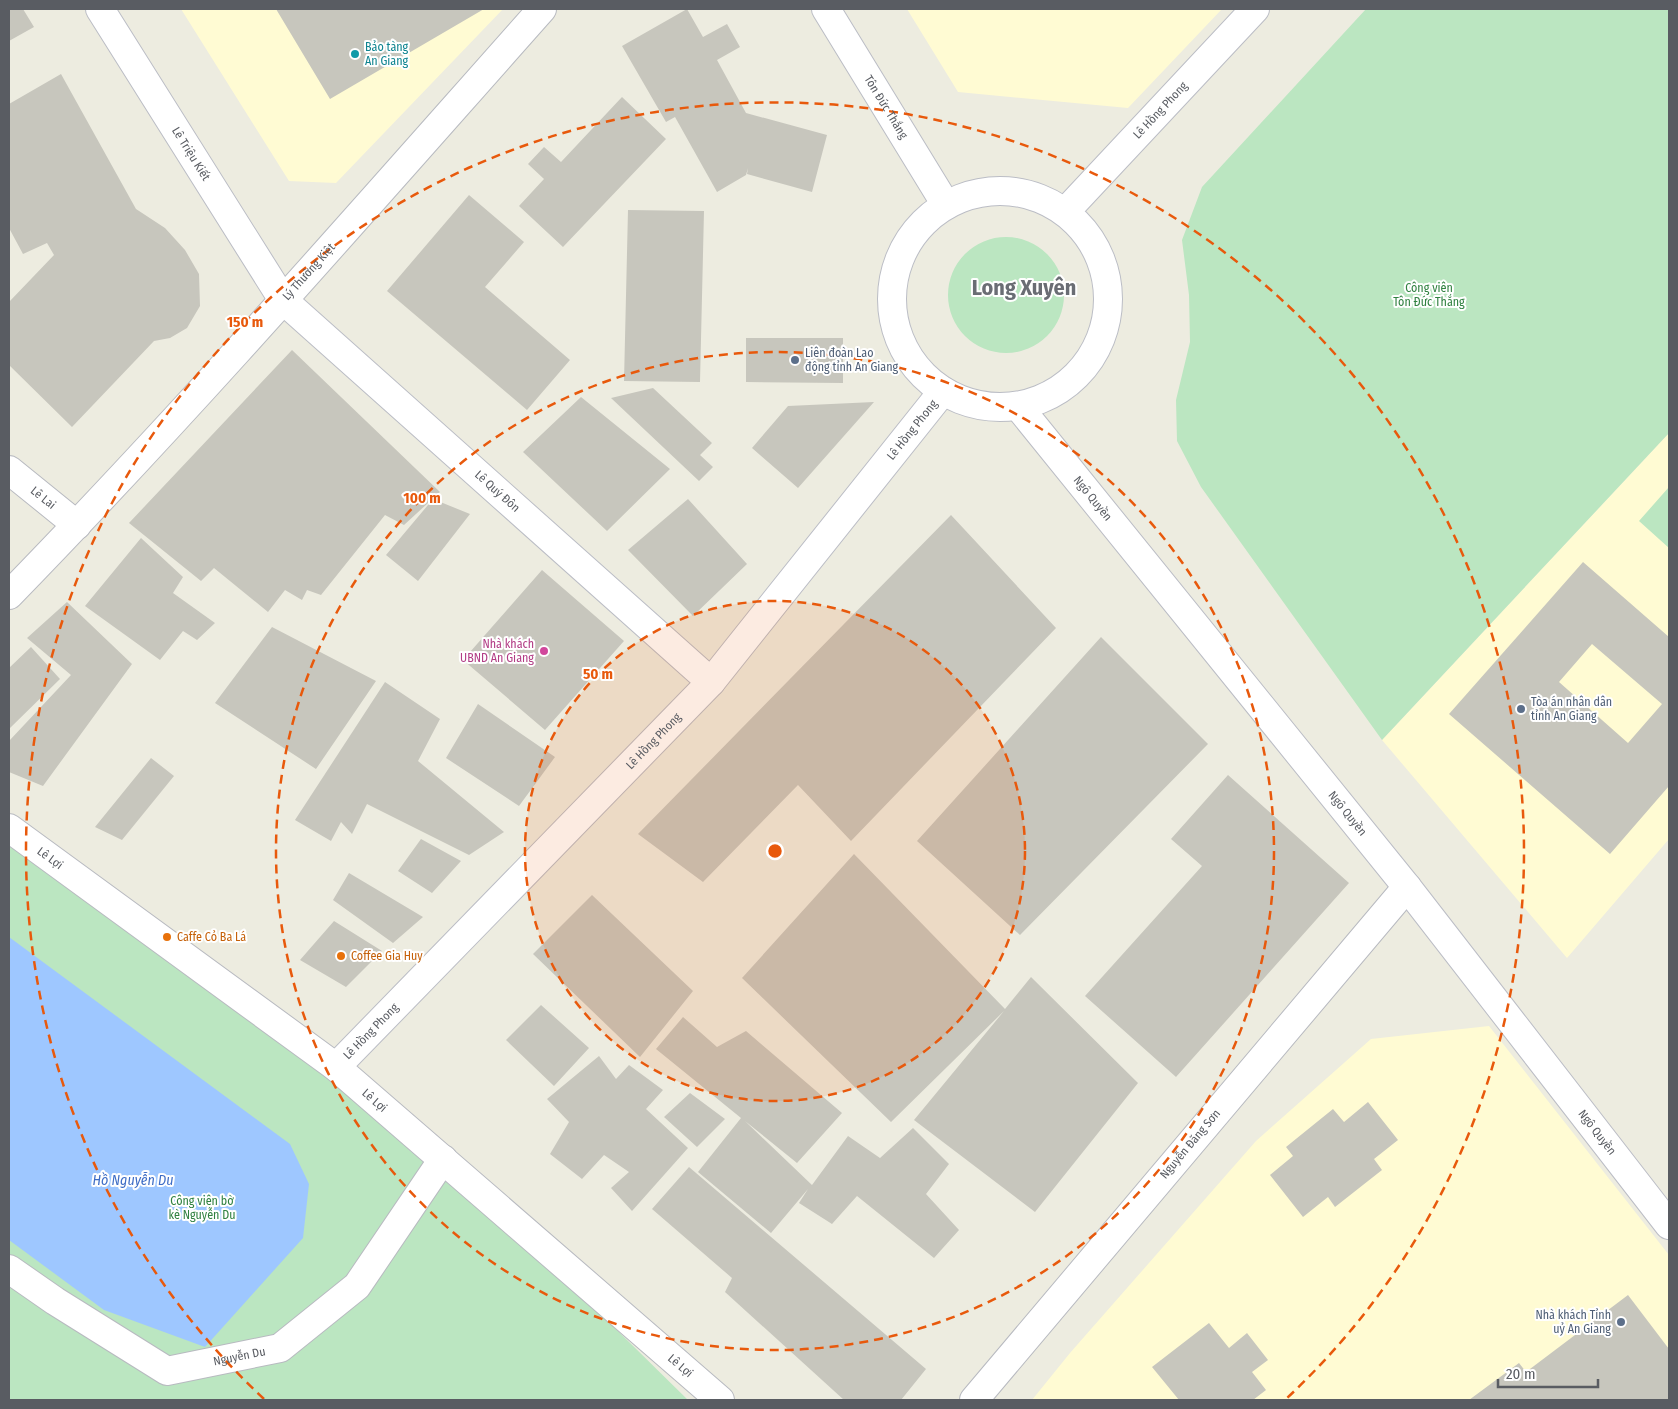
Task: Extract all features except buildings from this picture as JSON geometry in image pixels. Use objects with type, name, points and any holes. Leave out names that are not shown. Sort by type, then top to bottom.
[{"type":"street","name":"Lê Triệu Kiết","points":[[100,9],[283,300]]},
{"type":"street","name":"Lý Thường Kiệt","points":[[9,594],[77,524],[283,300],[542,9]]},
{"type":"street","name":"Tôn Đức Thắng","points":[[826,9],[946,205]]},
{"type":"street","name":"Lê Hồng Phong","points":[[1066,212],[1255,9]]},
{"type":"street","points":[[1006,190],[1038,196],[1066,212],[1091,238],[1106,270],[1110,306],[1101,342],[1081,372],[1053,395],[1018,406],[992,408],[966,402],[943,391],[914,367],[896,334],[891,297],[898,261],[917,228],[946,205],[975,193],[1006,190]]},
{"type":"street","name":"Lê Quý Đôn","points":[[283,300],[711,682]]},
{"type":"street","name":"Lê Hồng Phong","points":[[336,1067],[711,682],[943,391]]},
{"type":"street","name":"Ngô Quyền","points":[[1018,406],[1407,887],[1669,1225]]},
{"type":"street","name":"Lê Lai","points":[[9,470],[77,524]]},
{"type":"street","name":"Lê Lợi","points":[[9,828],[336,1067],[720,1400]]},
{"type":"street","name":"Nguyễn Đăng Sơn","points":[[974,1400],[1407,887]]},
{"type":"street","name":"Nguyễn Du","points":[[9,1269],[55,1302],[167,1371],[280,1348],[357,1286],[443,1159]]},
{"type":"shaded area","points":[[181,9],[503,9],[336,183],[289,181]]},
{"type":"shaded area","points":[[907,9],[1222,9],[1128,108],[958,92]]},
{"type":"shaded area","points":[[1669,433],[1669,839],[1567,958],[1382,740]]},
{"type":"shaded area","points":[[1489,1026],[1669,1255],[1669,1400],[1032,1400],[1070,1353],[1256,1141],[1371,1039]]},
{"type":"green space","name":"Công viên Tôn Đức Thắng","points":[[1366,9],[1669,9],[1669,433],[1382,740],[1201,487],[1177,441],[1176,400],[1190,342],[1189,295],[1182,240],[1202,187]]},
{"type":"green space","points":[[1006,237],[1028,242],[1047,254],[1059,273],[1064,295],[1059,317],[1047,336],[1028,348],[1006,353],[984,348],[965,336],[953,317],[948,295],[953,273],[965,254],[984,242]]},
{"type":"green space","points":[[1669,487],[1669,548],[1639,521]]},
{"type":"green space","name":"Công viên bờ kè Nguyễn Du","points":[[9,844],[443,1159],[688,1400],[9,1400]]},
{"type":"water","name":"Hồ Nguyễn Du","points":[[9,937],[290,1144],[309,1184],[303,1238],[205,1347],[104,1310],[9,1240]]},
{"type":"place","name":"Bảo tàng An Giang","points":[[355,54]]},
{"type":"place","name":"Liên đoàn Lao động tỉnh An Giang","points":[[795,360]]},
{"type":"place","name":"Nhà khách UBND An Giang","points":[[544,651]]},
{"type":"place","name":"Tòa án nhân dân tỉnh An Giang","points":[[1521,709]]},
{"type":"place","name":"Caffe Cỏ Ba Lá","points":[[167,937]]},
{"type":"place","name":"Coffee Gia Huy","points":[[341,956]]},
{"type":"place","name":"Nhà khách Tỉnh uỷ An Giang","points":[[1621,1322]]},
{"type":"district","name":"Long Xuyên","points":[[1024,287]]}]
